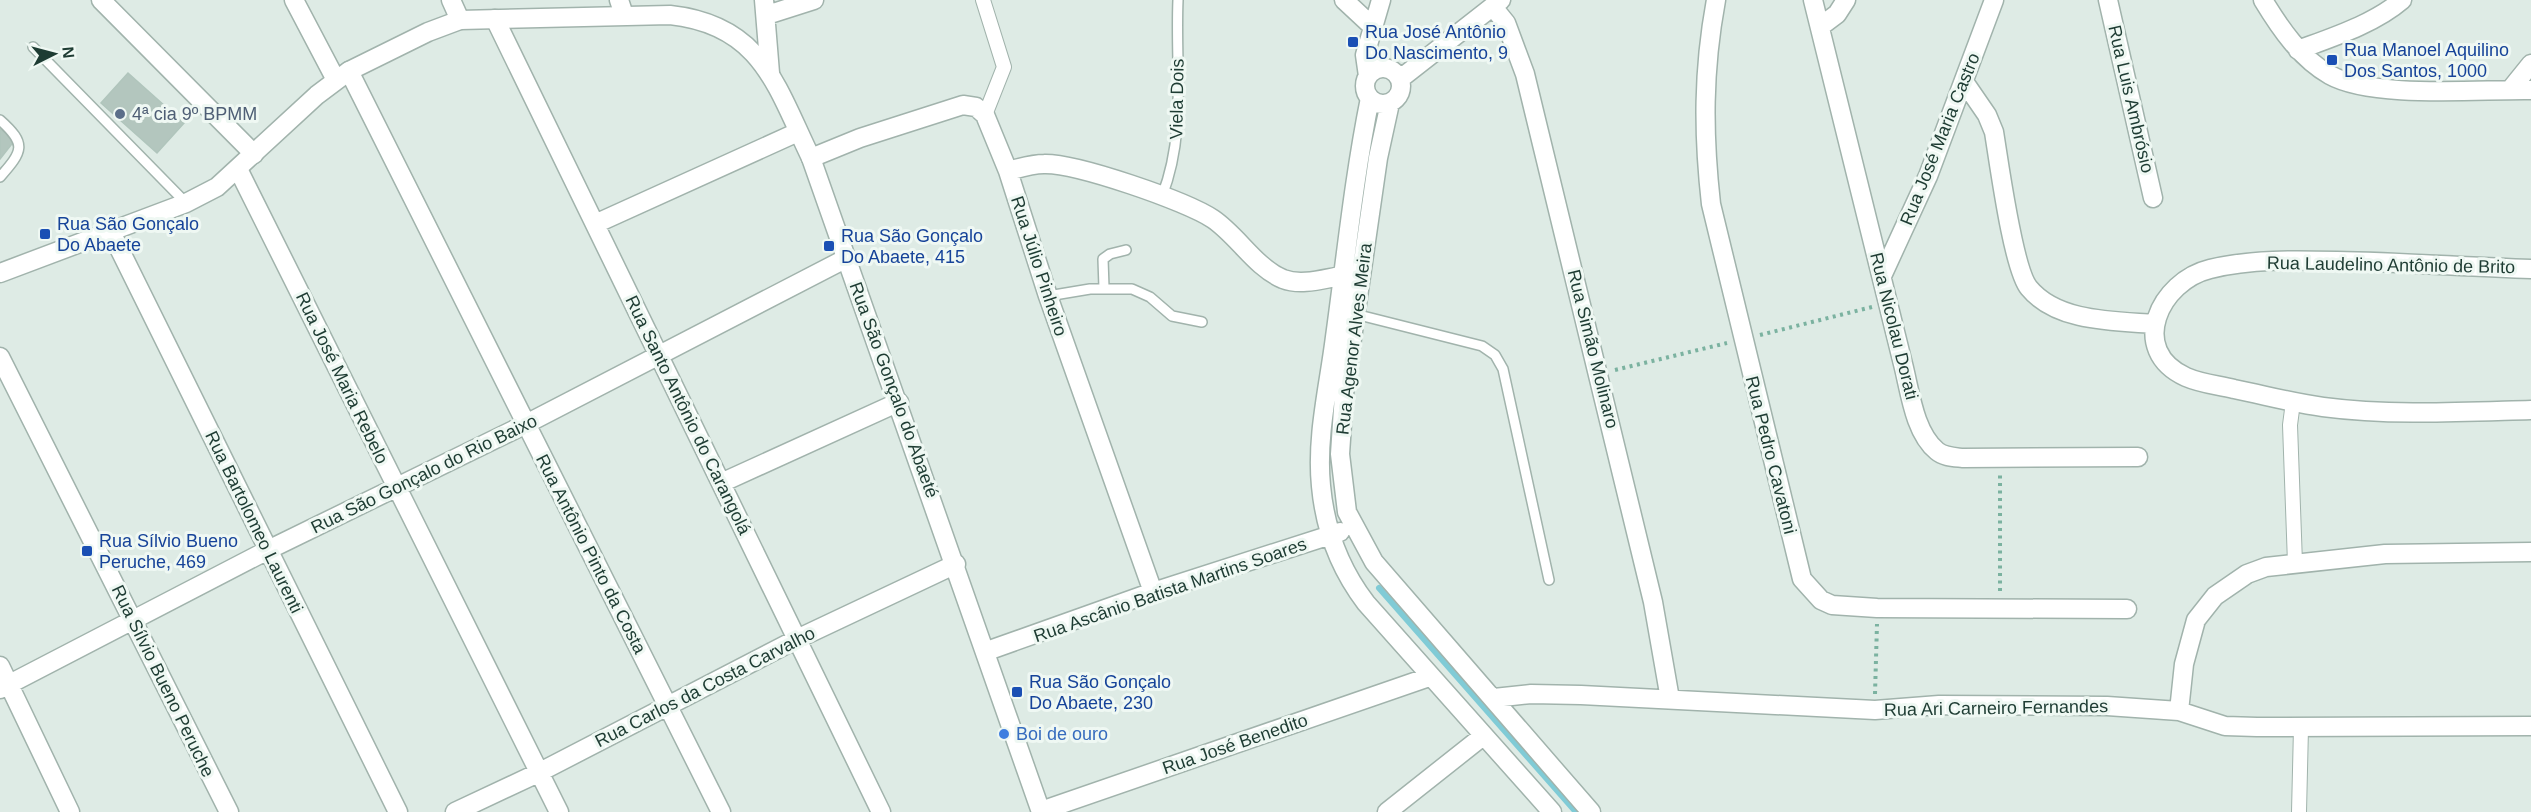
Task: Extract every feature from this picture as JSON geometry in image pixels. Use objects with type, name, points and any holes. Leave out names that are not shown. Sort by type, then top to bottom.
[{"type":"street","points":[[101,0],[254,154]]},
{"type":"street","name":"Rua Antônio Pinto da Costa","points":[[294,0],[343,75],[526,424],[721,812]]},
{"type":"street","points":[[451,0],[460,20]]},
{"type":"street","points":[[770,73],[766,8],[814,0]]},
{"type":"street","points":[[811,158],[860,138],[963,105],[976,107],[985,115],[1004,67],[983,0]]},
{"type":"street","points":[[1344,0],[1372,33]]},
{"type":"street","points":[[1374,72],[1365,55],[1381,0]]},
{"type":"street","name":"Rua Pedro Cavatoni","points":[[1716,0],[1704,94],[1705,147],[1711,204],[1802,579],[1821,600],[1832,605],[1877,608],[2127,609]]},
{"type":"street","name":"Rua Nicolau Dorati","points":[[1813,0],[1908,384],[1926,438],[1937,451],[1948,457],[2000,460],[2138,457]]},
{"type":"street","points":[[1821,26],[1837,14],[1846,0]]},
{"type":"street","name":"Rua José Maria Castro","points":[[1882,276],[1928,176],[1994,0]]},
{"type":"street","name":"Rua Luis Ambrósio","points":[[2108,0],[2153,198]]},
{"type":"street","points":[[2264,0],[2298,50],[2330,75],[2366,87],[2399,90],[2531,90]]},
{"type":"street","points":[[2298,50],[2342,33],[2391,9],[2402,0]]},
{"type":"street","points":[[1374,72],[1365,87],[1370,98],[1383,104],[1390,103],[1398,96],[1400,79],[1497,4]]},
{"type":"street","name":"Rua Simão Molinaro","points":[[1497,4],[1525,74],[1653,602],[1670,699]]},
{"type":"street","name":"Rua São Gonçalo do Abaeté","points":[[0,273],[186,204],[216,187],[238,169],[343,75],[407,40],[460,20],[621,8],[706,22],[747,45],[770,73],[811,158],[987,651],[1041,812]]},
{"type":"street","name":"Rua Santo Antônio do Carangolá","points":[[495,19],[881,812]]},
{"type":"street","points":[[2510,90],[2531,64]]},
{"type":"street","points":[[1374,72],[1392,70],[1400,79]]},
{"type":"street","points":[[1965,82],[1987,115],[1994,132],[2017,256],[2027,287],[2049,304],[2091,318],[2154,324],[2153,337],[2158,352],[2170,367],[2200,382],[2293,402],[2365,410],[2531,410]]},
{"type":"street","name":"Rua Agenor Alves Meira","points":[[1370,98],[1341,276],[1320,461],[1325,512],[1331,536],[1352,585],[1429,677],[1552,812]]},
{"type":"street","name":"Rua Agenor Alves Meira","points":[[1390,103],[1378,158],[1344,394],[1340,454],[1342,486],[1347,512],[1374,562],[1592,812]]},
{"type":"street","name":"Rua Júlio Pinheiro","points":[[985,115],[1008,171],[1048,296],[1153,592]]},
{"type":"street","points":[[595,224],[798,132]]},
{"type":"street","points":[[1008,171],[1033,165],[1057,165],[1162,196],[1211,218],[1232,234],[1272,273],[1284,279],[1298,283],[1341,276]]},
{"type":"street","name":"Rua José Maria Rebelo","points":[[238,169],[559,812]]},
{"type":"street","name":"Rua Bartolomeo Laurenti","points":[[111,232],[398,812]]},
{"type":"street","name":"Rua São Gonçalo do Rio Baixo","points":[[5,687],[268,550],[526,424],[847,258]]},
{"type":"street","name":"Rua Laudelino Antônio de Brito","points":[[2154,324],[2165,302],[2180,284],[2210,269],[2237,264],[2292,260],[2531,269]]},
{"type":"street","name":"Rua Sílvio Bueno Peruche","points":[[0,357],[228,812]]},
{"type":"street","points":[[721,483],[899,402]]},
{"type":"street","points":[[2293,402],[2289,425],[2295,563]]},
{"type":"street","name":"Rua Ascânio Batista Martins Soares","points":[[987,651],[1153,592],[1331,536],[1353,526]]},
{"type":"street","points":[[2179,711],[2189,638],[2196,620],[2215,596],[2247,574],[2266,567],[2385,554],[2531,552]]},
{"type":"street","points":[[1352,585],[1374,562]]},
{"type":"street","name":"Rua Carlos da Costa Carvalho","points":[[455,812],[538,773],[797,639],[956,564]]},
{"type":"street","points":[[0,666],[5,687],[70,812]]},
{"type":"street","name":"Rua José Benedito","points":[[1041,812],[1429,677]]},
{"type":"street","name":"Rua Ari Carneiro Fernandes","points":[[1494,698],[1552,694],[1875,710],[1939,705],[2038,704],[2179,711],[2225,726],[2301,728],[2531,726]]},
{"type":"street","points":[[2299,812],[2301,728]]},
{"type":"street","points":[[1387,812],[1483,736]]},
{"type":"lane","name":"Viela Dois","points":[[1162,196],[1173,166],[1180,103],[1176,27],[1178,0]]},
{"type":"lane","points":[[33,47],[186,204]]},
{"type":"lane","points":[[0,120],[16,134],[19,151],[16,159],[0,177]]},
{"type":"lane","points":[[1104,288],[1103,259],[1110,254],[1126,250]]},
{"type":"lane","points":[[1048,296],[1104,288],[1142,291],[1172,316],[1202,322]]},
{"type":"lane","points":[[1355,314],[1482,346],[1495,355],[1503,369],[1549,580]]},
{"type":"path","points":[[2000,460],[2000,608]]},
{"type":"path","points":[[1875,710],[1877,608]]},
{"type":"building","points":[[128,73],[184,123],[157,153],[101,103]]},
{"type":"building","points":[[0,129],[15,140],[0,159]]},
{"type":"waterway","points":[[1379,588],[1576,812]]},
{"type":"place","name":"Rua José Antônio Do Nascimento, 9","points":[[1353,42]]},
{"type":"place","name":"Rua Manoel Aquilino Dos Santos, 1000","points":[[2332,60]]},
{"type":"place","name":"4ª cia 9º BPMM","points":[[120,114]]},
{"type":"place","name":"Rua São Gonçalo Do Abaete","points":[[45,234]]},
{"type":"place","name":"Rua São Gonçalo Do Abaete, 415","points":[[829,246]]},
{"type":"place","name":"Rua Sílvio Bueno Peruche, 469","points":[[87,551]]},
{"type":"place","name":"Rua São Gonçalo Do Abaete, 230","points":[[1017,692]]},
{"type":"place","name":"Boi de ouro","points":[[1004,734]]}]
